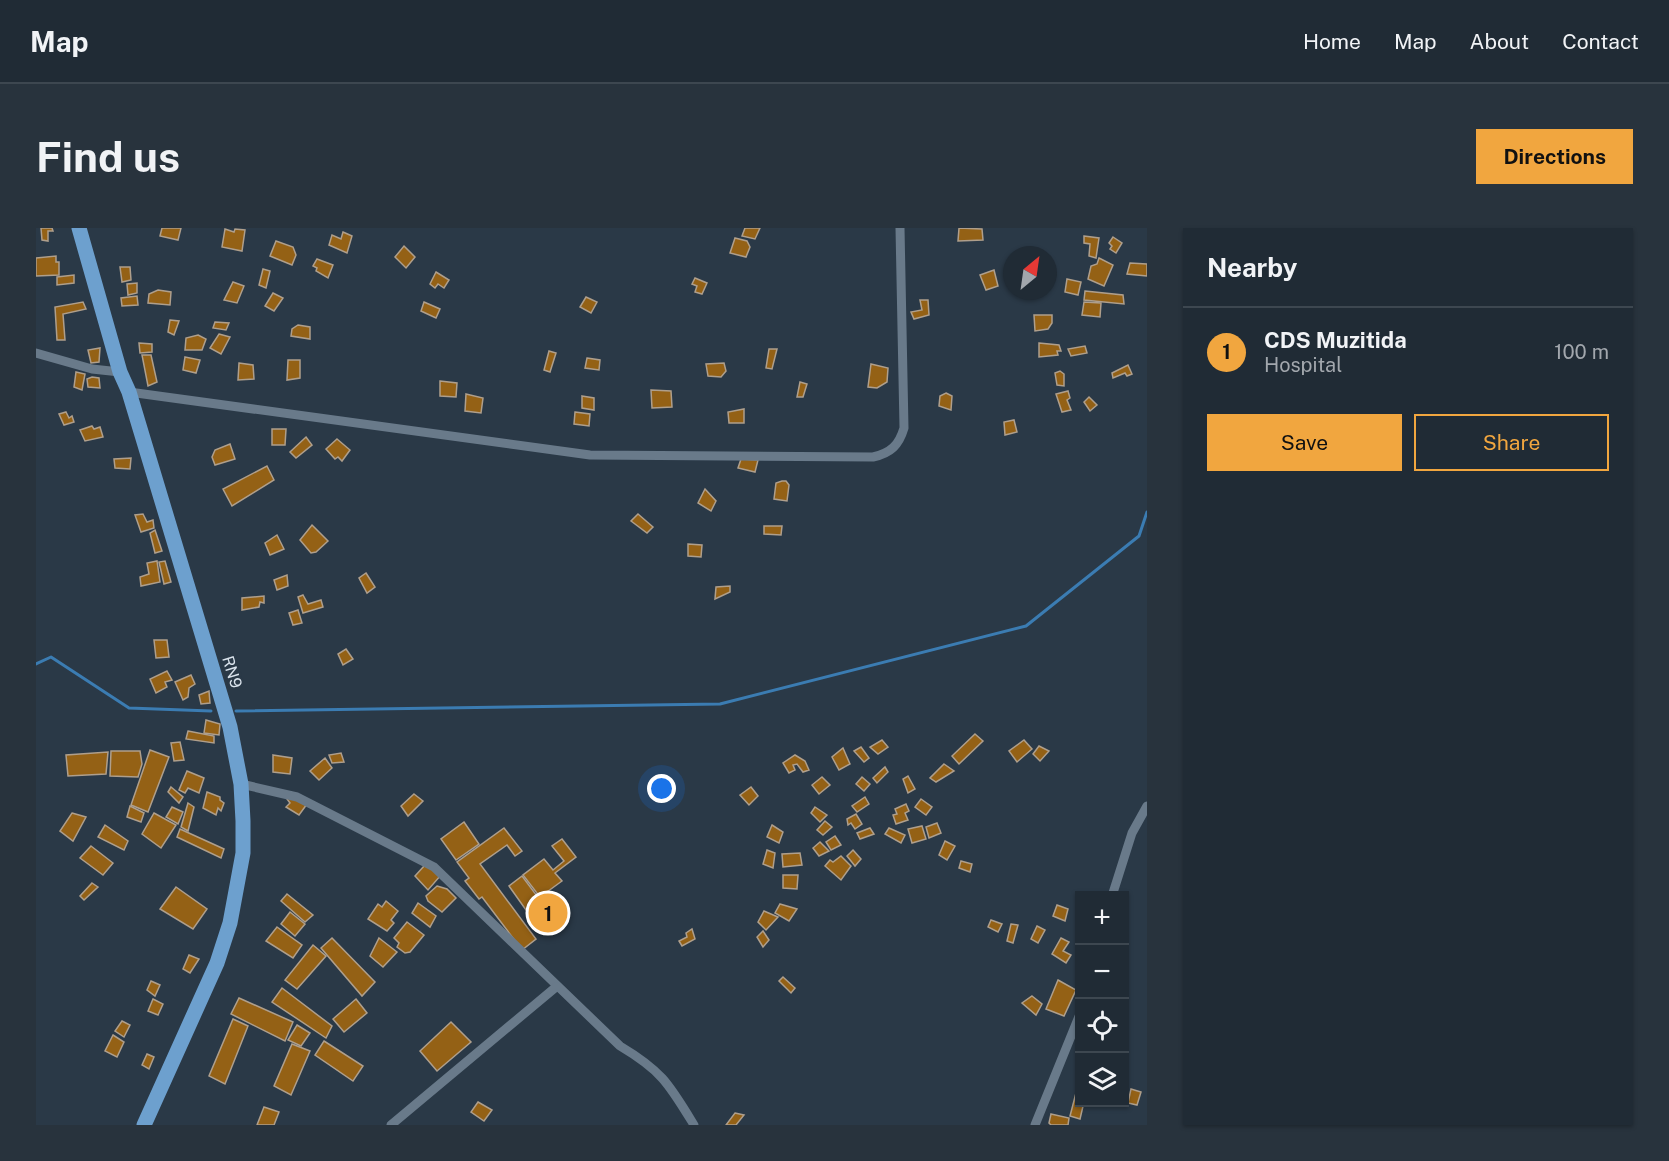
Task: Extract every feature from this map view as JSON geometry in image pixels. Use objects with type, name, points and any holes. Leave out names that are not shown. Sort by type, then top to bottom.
[{"type":"main road","name":"RN9","points":[[79,228],[120,372],[129,392],[230,727],[241,784],[243,853],[230,923],[216,963],[148,1124]]},
{"type":"street","points":[[129,392],[590,455],[873,457],[897,445],[904,428],[900,228]]},
{"type":"street","points":[[36,352],[92,369],[120,372]]},
{"type":"street","points":[[241,784],[297,797],[434,867],[556,987],[620,1046],[655,1068],[673,1090],[694,1125]]},
{"type":"street","points":[[1114,891],[1132,833],[1147,806]]},
{"type":"street","points":[[391,1125],[556,987]]},
{"type":"street","points":[[1035,1125],[1075,1026]]},
{"type":"building","points":[[41,228],[52,228],[53,231],[48,231],[48,241],[42,240]]},
{"type":"building","points":[[162,228],[181,228],[178,240],[160,236]]},
{"type":"building","points":[[745,228],[760,228],[755,239],[742,236]]},
{"type":"building","points":[[959,228],[982,229],[983,240],[958,241]]},
{"type":"building","points":[[225,229],[234,232],[235,229],[245,230],[242,251],[222,247]]},
{"type":"building","points":[[343,232],[352,236],[347,253],[329,245],[332,235],[341,239]]},
{"type":"building","points":[[1084,236],[1099,238],[1096,258],[1089,256],[1090,244],[1084,243]]},
{"type":"building","points":[[1113,237],[1122,243],[1116,253],[1110,249],[1112,246],[1109,243]]},
{"type":"building","points":[[735,238],[747,241],[750,247],[746,257],[730,253]]},
{"type":"building","points":[[276,241],[293,247],[296,255],[292,265],[270,256]]},
{"type":"building","points":[[404,246],[415,257],[406,268],[395,257]]},
{"type":"building","points":[[56,256],[56,262],[59,262],[59,275],[36,276],[36,258]]},
{"type":"building","points":[[1099,258],[1113,265],[1104,286],[1088,279],[1091,266],[1097,264]]},
{"type":"building","points":[[317,259],[333,265],[328,278],[316,271],[317,268],[313,266]]},
{"type":"building","points":[[1130,263],[1147,264],[1147,276],[1127,274]]},
{"type":"building","points":[[120,267],[130,267],[131,280],[122,282]]},
{"type":"building","points":[[263,269],[270,271],[266,288],[259,285]]},
{"type":"building","points":[[994,270],[998,286],[986,290],[980,275]]},
{"type":"building","points":[[436,272],[449,280],[444,288],[438,284],[435,288],[430,284]]},
{"type":"building","points":[[74,275],[74,283],[57,285],[57,277]]},
{"type":"building","points":[[695,278],[707,283],[702,294],[695,292],[697,286],[692,284]]},
{"type":"building","points":[[1067,279],[1081,282],[1078,295],[1065,292]]},
{"type":"building","points":[[233,282],[244,286],[237,303],[224,300]]},
{"type":"building","points":[[137,283],[137,293],[128,295],[127,284]]},
{"type":"building","points":[[158,290],[171,292],[170,305],[148,303],[149,294]]},
{"type":"building","points":[[1085,291],[1123,295],[1124,304],[1084,300]]},
{"type":"building","points":[[273,293],[283,298],[274,311],[265,306]]},
{"type":"building","points":[[137,296],[138,305],[122,306],[121,298]]},
{"type":"building","points":[[586,297],[597,302],[591,313],[580,307]]},
{"type":"building","points":[[920,300],[928,300],[929,315],[914,319],[911,312],[922,310]]},
{"type":"building","points":[[83,302],[86,309],[63,314],[65,340],[57,340],[55,307]]},
{"type":"building","points":[[424,302],[440,309],[436,318],[421,311]]},
{"type":"building","points":[[1084,302],[1101,303],[1100,317],[1082,315]]},
{"type":"building","points":[[1034,315],[1052,315],[1052,323],[1048,329],[1035,331]]},
{"type":"building","points":[[170,320],[179,321],[174,335],[168,332]]},
{"type":"building","points":[[215,322],[229,323],[226,330],[213,328]]},
{"type":"building","points":[[298,325],[310,327],[310,339],[291,336],[292,329]]},
{"type":"building","points":[[219,334],[230,337],[221,354],[210,348]]},
{"type":"building","points":[[198,335],[206,339],[202,350],[185,350],[186,338]]},
{"type":"building","points":[[139,343],[152,344],[152,352],[140,353]]},
{"type":"building","points":[[1039,343],[1059,345],[1061,351],[1057,351],[1058,355],[1039,357]]},
{"type":"building","points":[[1085,346],[1087,353],[1071,356],[1068,349]]},
{"type":"building","points":[[100,348],[99,362],[91,363],[88,350]]},
{"type":"building","points":[[769,349],[777,349],[772,369],[766,368]]},
{"type":"building","points":[[549,351],[556,353],[550,372],[544,370]]},
{"type":"building","points":[[142,355],[151,355],[157,382],[148,386]]},
{"type":"building","points":[[185,357],[200,360],[196,373],[183,370]]},
{"type":"building","points":[[587,358],[600,360],[599,370],[585,368]]},
{"type":"building","points":[[288,360],[300,360],[300,378],[287,380]]},
{"type":"building","points":[[239,363],[253,365],[254,379],[238,380]]},
{"type":"building","points":[[724,363],[726,371],[721,377],[708,376],[706,364]]},
{"type":"building","points":[[871,364],[888,368],[887,382],[877,388],[868,387]]},
{"type":"building","points":[[1128,365],[1132,374],[1127,376],[1125,373],[1113,378],[1112,373]]},
{"type":"building","points":[[1060,371],[1064,374],[1064,386],[1057,385],[1055,373]]},
{"type":"building","points":[[76,372],[85,374],[82,390],[74,387]]},
{"type":"building","points":[[99,378],[100,388],[88,387],[87,379]]},
{"type":"building","points":[[440,381],[457,383],[456,397],[440,396]]},
{"type":"building","points":[[800,382],[807,384],[803,397],[797,397]]},
{"type":"building","points":[[651,390],[671,391],[672,407],[652,408]]},
{"type":"building","points":[[1068,391],[1070,398],[1067,400],[1071,410],[1062,412],[1056,394]]},
{"type":"building","points":[[946,393],[952,396],[951,410],[939,406],[940,396]]},
{"type":"building","points":[[466,394],[483,398],[481,413],[465,411]]},
{"type":"building","points":[[582,396],[594,398],[594,410],[582,408]]},
{"type":"building","points":[[1089,397],[1097,405],[1090,411],[1084,402]]},
{"type":"building","points":[[744,409],[744,423],[729,423],[728,412]]},
{"type":"building","points":[[66,412],[69,418],[72,416],[74,422],[64,425],[59,414]]},
{"type":"building","points":[[575,412],[590,414],[589,426],[574,424]]},
{"type":"building","points":[[1014,420],[1017,432],[1005,435],[1004,422]]},
{"type":"building","points":[[92,426],[94,429],[100,427],[103,437],[85,441],[80,430]]},
{"type":"building","points":[[272,429],[286,429],[285,445],[272,445]]},
{"type":"building","points":[[306,437],[312,445],[296,458],[290,452]]},
{"type":"building","points":[[337,439],[350,450],[342,461],[338,457],[335,459],[326,449]]},
{"type":"building","points":[[230,444],[235,459],[215,465],[212,457],[215,450]]},
{"type":"building","points":[[131,458],[130,469],[115,468],[114,459]]},
{"type":"building","points":[[741,459],[758,460],[755,472],[738,468]]},
{"type":"building","points":[[267,466],[274,480],[232,506],[223,489]]},
{"type":"building","points":[[786,481],[789,485],[787,501],[774,499],[776,483]]},
{"type":"building","points":[[705,489],[716,501],[711,511],[698,503]]},
{"type":"building","points":[[143,514],[147,522],[153,520],[154,528],[141,532],[135,515]]},
{"type":"building","points":[[638,514],[653,527],[647,533],[631,521]]},
{"type":"building","points":[[312,525],[328,541],[316,552],[311,553],[300,540]]},
{"type":"building","points":[[764,526],[782,526],[781,535],[764,534]]},
{"type":"building","points":[[155,530],[162,551],[155,553],[150,533]]},
{"type":"building","points":[[277,535],[284,549],[270,555],[265,543]]},
{"type":"building","points":[[688,544],[702,545],[701,557],[688,556]]},
{"type":"building","points":[[157,561],[160,582],[141,586],[140,577],[149,574],[147,563]]},
{"type":"building","points":[[165,561],[171,582],[164,584],[159,562]]},
{"type":"building","points":[[366,573],[375,587],[367,593],[359,578]]},
{"type":"building","points":[[287,575],[288,586],[277,590],[274,580]]},
{"type":"building","points":[[730,586],[730,592],[715,599],[716,587]]},
{"type":"building","points":[[303,595],[308,604],[321,600],[323,607],[303,613],[298,597]]},
{"type":"building","points":[[264,596],[264,603],[260,602],[259,607],[242,610],[242,598]]},
{"type":"building","points":[[298,610],[302,623],[293,625],[289,613]]},
{"type":"building","points":[[154,640],[167,640],[169,657],[156,658]]},
{"type":"building","points":[[346,649],[353,659],[343,665],[338,654]]},
{"type":"building","points":[[167,671],[172,680],[165,682],[167,687],[156,693],[150,679]]},
{"type":"building","points":[[191,675],[195,684],[189,688],[188,697],[183,700],[175,682]]},
{"type":"building","points":[[209,691],[210,703],[201,704],[199,695]]},
{"type":"building","points":[[206,720],[220,724],[219,735],[204,733]]},
{"type":"building","points":[[188,731],[214,736],[214,743],[186,739]]},
{"type":"building","points":[[975,734],[983,741],[959,764],[952,756]]},
{"type":"building","points":[[882,740],[888,747],[878,754],[870,747]]},
{"type":"building","points":[[1024,740],[1032,749],[1017,762],[1009,751]]},
{"type":"building","points":[[180,742],[184,760],[174,761],[171,743]]},
{"type":"building","points":[[1039,746],[1049,751],[1040,761],[1033,754]]},
{"type":"building","points":[[861,747],[869,758],[864,762],[854,751]]},
{"type":"building","points":[[843,748],[850,764],[839,770],[832,757]]},
{"type":"building","points":[[150,750],[169,757],[148,812],[131,805]]},
{"type":"building","points":[[111,751],[140,751],[142,764],[138,777],[110,776]]},
{"type":"building","points":[[108,752],[106,774],[68,776],[66,755]]},
{"type":"building","points":[[341,753],[344,762],[332,763],[329,755]]},
{"type":"building","points":[[273,755],[292,758],[290,774],[273,772]]},
{"type":"building","points":[[795,755],[805,761],[809,770],[803,772],[797,764],[793,765],[795,770],[789,773],[783,763]]},
{"type":"building","points":[[325,758],[332,768],[319,780],[310,771]]},
{"type":"building","points":[[944,764],[954,771],[936,782],[930,778]]},
{"type":"building","points":[[885,767],[888,772],[877,783],[873,778]]},
{"type":"building","points":[[187,771],[204,778],[199,793],[188,788],[185,793],[179,790]]},
{"type":"building","points":[[908,776],[915,789],[908,793],[903,779]]},
{"type":"building","points":[[822,777],[830,785],[819,794],[812,785]]},
{"type":"building","points":[[862,777],[870,784],[864,791],[856,784]]},
{"type":"building","points":[[171,787],[183,797],[179,803],[168,792]]},
{"type":"building","points":[[751,787],[758,796],[749,805],[740,795]]},
{"type":"building","points":[[207,792],[220,797],[224,803],[221,811],[218,808],[216,815],[203,808]]},
{"type":"building","points":[[414,794],[423,801],[408,816],[401,806]]},
{"type":"building","points":[[290,797],[307,804],[299,815],[286,807],[290,803],[287,799]]},
{"type":"building","points":[[865,797],[869,804],[857,812],[852,806]]},
{"type":"building","points":[[921,799],[932,807],[926,815],[915,807]]},
{"type":"building","points":[[188,803],[194,807],[188,831],[181,827]]},
{"type":"building","points":[[906,804],[909,811],[905,813],[908,820],[896,824],[893,815],[897,814],[895,809]]},
{"type":"building","points":[[130,806],[144,813],[141,822],[127,817]]},
{"type":"building","points":[[172,807],[183,812],[178,824],[166,817]]},
{"type":"building","points":[[815,807],[827,815],[820,822],[811,813]]},
{"type":"building","points":[[72,813],[86,817],[73,841],[60,831]]},
{"type":"building","points":[[154,813],[176,825],[161,848],[142,834]]},
{"type":"building","points":[[856,814],[862,824],[855,829],[851,823],[848,825],[847,819]]},
{"type":"building","points":[[825,821],[832,827],[823,835],[817,830]]},
{"type":"building","points":[[464,822],[479,844],[456,860],[441,839]]},
{"type":"building","points":[[937,823],[941,833],[929,838],[926,827]]},
{"type":"building","points":[[105,825],[128,841],[124,850],[98,837]]},
{"type":"building","points":[[772,825],[783,832],[779,843],[767,837]]},
{"type":"building","points":[[922,826],[926,839],[912,843],[908,829]]},
{"type":"building","points":[[504,828],[522,851],[515,856],[507,845],[480,864],[536,939],[522,950],[482,897],[479,899],[465,881],[469,878],[457,862]]},
{"type":"building","points":[[870,828],[874,834],[860,839],[857,833]]},
{"type":"building","points":[[889,828],[905,835],[901,843],[885,834]]},
{"type":"building","points":[[180,829],[224,849],[221,858],[177,837]]},
{"type":"building","points":[[835,836],[841,845],[831,850],[826,842]]},
{"type":"building","points":[[562,839],[576,857],[555,873],[562,881],[540,897],[523,875],[544,859],[553,870],[564,861],[552,846]]},
{"type":"building","points":[[945,841],[955,846],[947,860],[939,855]]},
{"type":"building","points":[[820,842],[829,851],[819,856],[813,848]]},
{"type":"building","points":[[91,846],[113,863],[103,875],[80,858]]},
{"type":"building","points":[[767,850],[775,853],[773,868],[763,864]]},
{"type":"building","points":[[853,850],[861,859],[855,866],[847,856]]},
{"type":"building","points":[[800,853],[802,865],[783,867],[782,854]]},
{"type":"building","points":[[841,856],[851,866],[841,880],[825,866],[830,860],[833,862]]},
{"type":"building","points":[[961,861],[972,864],[970,872],[959,868]]},
{"type":"building","points":[[425,865],[441,875],[428,890],[415,876]]},
{"type":"building","points":[[783,875],[798,875],[797,889],[783,888]]},
{"type":"building","points":[[522,876],[540,900],[526,910],[509,886]]},
{"type":"building","points":[[92,883],[98,887],[84,900],[80,896]]},
{"type":"building","points":[[437,886],[447,889],[456,898],[442,912],[428,901],[426,896]]},
{"type":"building","points":[[176,887],[207,909],[193,929],[160,909]]},
{"type":"building","points":[[287,894],[313,915],[305,922],[281,901]]},
{"type":"building","points":[[386,901],[398,911],[391,920],[394,923],[387,931],[368,919],[378,904],[382,907]]},
{"type":"building","points":[[418,903],[436,916],[430,927],[412,913]]},
{"type":"building","points":[[780,904],[797,909],[789,921],[775,913]]},
{"type":"building","points":[[1057,905],[1068,909],[1065,921],[1053,916]]},
{"type":"building","points":[[764,911],[778,917],[766,930],[758,922]]},
{"type":"building","points":[[290,912],[305,924],[295,936],[281,924]]},
{"type":"building","points":[[991,920],[1002,924],[998,932],[988,927]]},
{"type":"building","points":[[407,922],[424,935],[410,952],[405,953],[397,947],[399,943],[394,938]]},
{"type":"building","points":[[1011,924],[1018,925],[1013,943],[1007,941]]},
{"type":"building","points":[[1037,926],[1045,930],[1038,943],[1031,939]]},
{"type":"building","points":[[277,927],[302,945],[293,958],[266,941]]},
{"type":"building","points":[[692,929],[695,939],[682,946],[679,941],[687,937],[686,933]]},
{"type":"building","points":[[763,931],[769,940],[763,947],[757,937]]},
{"type":"building","points":[[332,938],[375,982],[362,996],[321,948]]},
{"type":"building","points":[[379,938],[397,952],[383,967],[370,956]]},
{"type":"building","points":[[1061,938],[1069,942],[1063,951],[1071,955],[1066,963],[1052,954]]},
{"type":"building","points":[[313,945],[326,956],[297,989],[285,980]]},
{"type":"building","points":[[189,955],[199,959],[190,973],[183,969]]},
{"type":"building","points":[[783,977],[795,988],[791,993],[779,981]]},
{"type":"building","points":[[1058,980],[1075,989],[1064,1016],[1046,1009]]},
{"type":"building","points":[[151,981],[160,985],[155,996],[147,990]]},
{"type":"building","points":[[282,988],[332,1026],[326,1038],[272,1002]]},
{"type":"building","points":[[1032,996],[1042,1004],[1036,1015],[1022,1003]]},
{"type":"building","points":[[239,998],[293,1022],[285,1041],[231,1014]]},
{"type":"building","points":[[153,999],[163,1004],[158,1015],[148,1011]]},
{"type":"building","points":[[356,999],[367,1013],[344,1032],[333,1019]]},
{"type":"building","points":[[233,1019],[248,1026],[225,1084],[209,1076]]},
{"type":"building","points":[[122,1021],[130,1025],[124,1037],[115,1031]]},
{"type":"building","points":[[451,1022],[471,1042],[437,1071],[420,1051]]},
{"type":"building","points":[[297,1025],[310,1033],[301,1046],[288,1040]]},
{"type":"building","points":[[113,1035],[124,1042],[117,1057],[105,1051]]},
{"type":"building","points":[[324,1041],[363,1066],[353,1081],[315,1055]]},
{"type":"building","points":[[292,1044],[310,1051],[291,1095],[274,1086]]},
{"type":"building","points":[[147,1054],[154,1057],[149,1069],[142,1065]]},
{"type":"building","points":[[1131,1089],[1141,1092],[1137,1105],[1129,1103]]},
{"type":"building","points":[[1075,1097],[1075,1107],[1083,1107],[1080,1119],[1070,1116]]},
{"type":"building","points":[[478,1102],[492,1110],[484,1121],[471,1112]]},
{"type":"building","points":[[264,1107],[279,1112],[274,1125],[257,1125]]},
{"type":"building","points":[[735,1113],[744,1115],[736,1125],[726,1125]]},
{"type":"building","points":[[1051,1114],[1069,1118],[1068,1125],[1051,1125],[1049,1123]]},
{"type":"waterway","points":[[236,711],[720,704],[1026,626],[1139,536],[1147,512]]},
{"type":"waterway","points":[[36,664],[51,657],[129,708],[211,711]]},
{"type":"place","name":"CDS Muzitida","points":[[548,913]]}]
